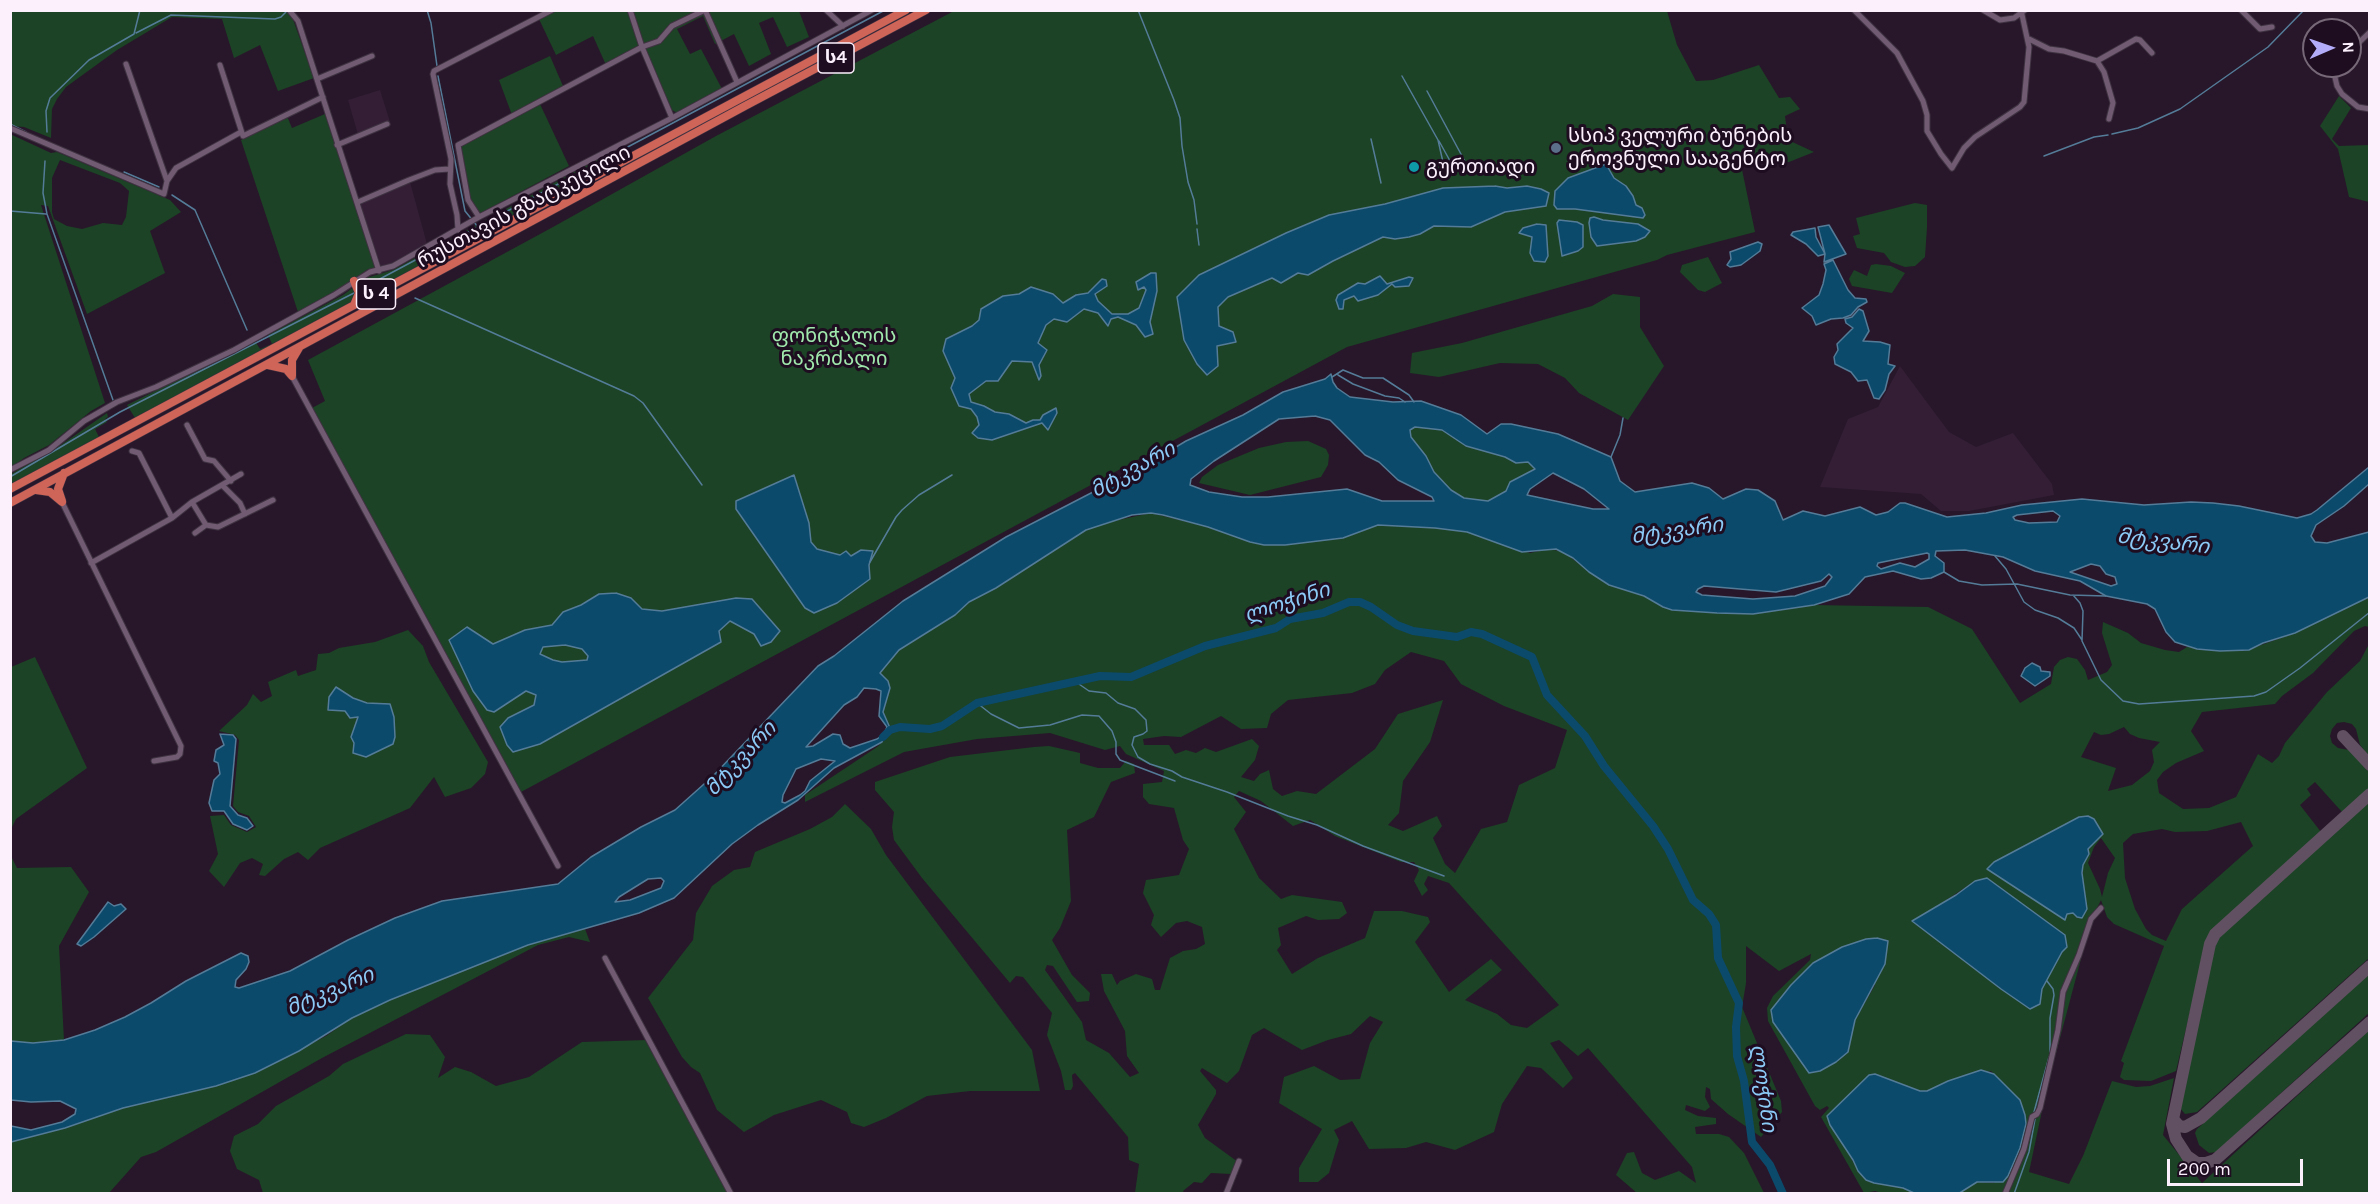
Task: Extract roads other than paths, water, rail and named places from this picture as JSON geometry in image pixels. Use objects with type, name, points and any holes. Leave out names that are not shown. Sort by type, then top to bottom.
[{"type":"highway","name":"რუსთავის გზატკეცილი","points":[[10,489],[906,10]]},
{"type":"highway","name":"რუსთავის გზატკეცილი","points":[[10,503],[926,10]]},
{"type":"highway","points":[[353,306],[356,286],[373,295]]},
{"type":"highway","points":[[292,376],[292,360],[299,347]]},
{"type":"highway","points":[[267,365],[279,366],[292,376]]},
{"type":"highway","points":[[62,502],[58,489],[64,473]]},
{"type":"highway","points":[[35,490],[50,492],[62,502]]},
{"type":"street","points":[[290,10],[298,21],[380,271]]},
{"type":"street","points":[[458,230],[450,184],[451,159],[434,71],[552,10]]},
{"type":"street","points":[[630,10],[642,47],[672,118]]},
{"type":"street","points":[[478,218],[468,200],[458,145],[642,47],[659,41],[672,26],[714,10]]},
{"type":"street","points":[[826,10],[843,26]]},
{"type":"street","points":[[10,470],[49,450],[84,421],[117,402],[156,387],[234,350],[334,295],[356,286],[370,272],[393,266],[478,218],[672,118],[872,10]]},
{"type":"street","points":[[1854,10],[1897,53],[1923,101],[1927,115],[1927,130],[1952,168],[1964,148],[1975,137],[2024,102],[2029,39],[2023,11],[2014,18],[2000,20],[1983,10]]},
{"type":"street","points":[[2241,10],[2260,29],[2272,27]]},
{"type":"street","points":[[705,12],[737,81]]},
{"type":"street","points":[[2029,39],[2049,49],[2064,51],[2097,62],[2104,72],[2113,103],[2109,119]]},
{"type":"street","points":[[2097,62],[2136,39],[2140,40],[2152,53]]},
{"type":"street","points":[[317,79],[372,56]]},
{"type":"street","points":[[10,128],[164,194],[166,181],[126,64]]},
{"type":"street","points":[[220,65],[243,136],[323,97]]},
{"type":"street","points":[[2335,78],[2342,94],[2358,107],[2370,109]]},
{"type":"street","points":[[337,145],[387,124]]},
{"type":"street","points":[[166,181],[176,168],[241,132]]},
{"type":"street","points":[[358,202],[435,170],[450,169]]},
{"type":"street","points":[[292,376],[558,866]]},
{"type":"street","points":[[187,425],[205,459],[214,461],[231,482]]},
{"type":"street","points":[[132,451],[139,453],[172,518]]},
{"type":"street","points":[[91,563],[172,518],[192,502],[242,474]]},
{"type":"street","points":[[222,485],[240,503],[245,514]]},
{"type":"street","points":[[195,533],[206,525],[218,527],[273,500]]},
{"type":"street","points":[[62,502],[181,746],[177,757],[154,761]]},
{"type":"street","points":[[192,502],[206,525]]},
{"type":"street","points":[[2005,1194],[2024,1149],[2032,1117],[2040,1108],[2058,1030],[2063,992],[2091,919],[2101,908]]},
{"type":"street","points":[[605,958],[731,1194]]},
{"type":"street","points":[[1226,1194],[1239,1161]]},
{"type":"water","points":[[1606,164],[1614,178],[1626,186],[1636,205],[1642,208],[1645,215],[1643,218],[1575,209],[1557,209],[1554,205],[1555,191],[1568,178]]},
{"type":"water","points":[[1495,186],[1507,188],[1527,186],[1541,189],[1549,193],[1546,206],[1505,212],[1471,227],[1434,226],[1409,237],[1395,239],[1383,237],[1308,275],[1298,273],[1281,283],[1272,278],[1228,297],[1218,307],[1219,326],[1233,332],[1236,342],[1217,346],[1218,366],[1207,375],[1197,364],[1184,340],[1177,297],[1199,275],[1329,215],[1385,204],[1443,188]]},
{"type":"water","points":[[1590,218],[1638,224],[1650,231],[1645,237],[1636,241],[1597,246],[1591,237],[1589,223]]},
{"type":"water","points":[[1559,220],[1583,225],[1583,247],[1578,251],[1562,256],[1557,223]]},
{"type":"water","points":[[1537,224],[1546,225],[1548,256],[1545,262],[1534,261],[1530,253],[1532,237],[1519,233],[1523,228]]},
{"type":"water","points":[[1829,225],[1846,254],[1824,262],[1825,254],[1818,227]]},
{"type":"water","points":[[1815,228],[1816,237],[1825,254],[1818,256],[1806,244],[1791,235],[1793,232]]},
{"type":"water","points":[[1758,242],[1762,244],[1760,251],[1741,265],[1730,267],[1727,265],[1731,259],[1730,252]]},
{"type":"water","points":[[1833,260],[1848,290],[1855,298],[1866,299],[1867,302],[1851,315],[1816,325],[1812,316],[1802,308],[1819,295],[1826,270],[1824,264]]},
{"type":"water","points":[[1151,273],[1156,273],[1157,291],[1150,322],[1153,334],[1145,337],[1136,325],[1118,317],[1111,319],[1108,326],[1098,313],[1084,309],[1067,322],[1054,319],[1046,325],[1038,343],[1047,350],[1039,365],[1041,376],[1039,380],[1032,362],[1012,361],[998,381],[986,381],[969,394],[971,402],[995,412],[1009,414],[1026,423],[1040,420],[1043,415],[1056,408],[1057,413],[1048,430],[1042,423],[992,440],[978,438],[972,433],[979,425],[977,417],[971,409],[959,406],[951,388],[955,378],[943,351],[946,339],[979,320],[981,309],[1003,296],[1019,294],[1031,287],[1053,294],[1063,303],[1076,295],[1088,293],[1102,279],[1106,280],[1107,286],[1095,294],[1098,301],[1112,314],[1128,314],[1139,308],[1146,290],[1144,287],[1138,290],[1136,282]]},
{"type":"water","points":[[1380,276],[1387,284],[1409,277],[1413,278],[1409,286],[1395,287],[1392,284],[1378,295],[1358,301],[1354,296],[1344,300],[1343,309],[1339,309],[1336,300],[1338,295],[1358,283],[1365,284]]},
{"type":"water","points":[[1859,309],[1863,311],[1869,331],[1863,341],[1890,345],[1888,364],[1895,366],[1889,374],[1885,390],[1879,399],[1874,398],[1867,380],[1858,381],[1851,372],[1835,364],[1837,344],[1853,328],[1846,323],[1845,319],[1852,317]]},
{"type":"water","name":"მტკვარი","points":[[1331,374],[1337,388],[1350,397],[1393,402],[1421,401],[1461,415],[1487,434],[1501,424],[1511,424],[1558,434],[1611,457],[1620,481],[1635,492],[1692,483],[1709,488],[1723,499],[1746,489],[1758,490],[1775,501],[1783,520],[1803,511],[1825,516],[1860,507],[1876,515],[1888,512],[1900,503],[1947,517],[1986,513],[2022,505],[2082,499],[2144,505],[2213,503],[2297,518],[2317,510],[2369,467],[2369,484],[2344,506],[2316,525],[2311,536],[2315,542],[2327,543],[2369,532],[2369,597],[2295,633],[2249,650],[2220,651],[2197,649],[2175,642],[2166,632],[2155,609],[2147,604],[2106,596],[2080,581],[2035,571],[2003,557],[1965,550],[1936,551],[1935,556],[1944,563],[1944,572],[1931,578],[1921,579],[1893,571],[1865,577],[1849,594],[1814,605],[1753,614],[1717,613],[1672,610],[1663,607],[1644,596],[1609,585],[1573,558],[1556,549],[1522,552],[1467,532],[1378,525],[1343,538],[1285,545],[1264,545],[1163,515],[1151,513],[1132,515],[1086,530],[996,588],[969,602],[955,615],[899,650],[880,673],[888,681],[890,688],[883,712],[890,728],[882,742],[834,768],[798,800],[732,844],[674,898],[639,913],[528,945],[390,1000],[352,1018],[299,1051],[255,1073],[216,1086],[123,1108],[65,1128],[11,1142],[11,1126],[31,1130],[62,1122],[75,1114],[76,1109],[60,1101],[11,1100],[11,1041],[33,1043],[64,1040],[95,1030],[125,1017],[186,981],[241,953],[248,956],[249,962],[236,980],[235,987],[239,988],[290,971],[395,918],[442,901],[558,884],[591,857],[675,810],[713,776],[818,666],[903,601],[1006,537],[1151,462],[1186,441],[1243,415],[1283,392],[1325,379]],"holes":[[[1315,416],[1330,420],[1365,455],[1379,462],[1398,480],[1432,497],[1434,501],[1382,501],[1347,489],[1268,497],[1242,497],[1209,492],[1190,485],[1191,479],[1214,461],[1279,419]],[[1415,427],[1442,430],[1466,446],[1505,457],[1516,463],[1528,462],[1535,469],[1510,482],[1506,491],[1488,501],[1464,498],[1451,490],[1434,472],[1426,456],[1411,437],[1410,430]],[[1553,473],[1584,489],[1609,509],[1593,509],[1527,495],[1530,489]],[[2053,511],[2060,516],[2057,522],[2029,523],[2015,520],[2013,517],[2017,515]],[[1929,554],[1929,559],[1915,567],[1900,563],[1881,569],[1877,566],[1878,563]],[[2091,564],[2100,566],[2106,574],[2115,577],[2117,584],[2111,586],[2070,572]],[[1829,574],[1832,577],[1825,586],[1795,596],[1753,599],[1702,595],[1696,592],[1704,586],[1776,592],[1821,581]],[[864,688],[881,691],[879,716],[887,727],[884,734],[877,739],[850,748],[843,744],[840,735],[833,734],[813,746],[806,747],[844,705],[857,697]],[[821,759],[835,761],[810,781],[800,795],[785,803],[782,802],[783,795],[796,769]],[[661,878],[664,881],[661,888],[630,900],[615,902],[619,897],[648,879]]]},
{"type":"water","points":[[794,475],[809,523],[811,542],[817,549],[840,555],[846,551],[851,556],[861,550],[873,551],[869,565],[870,579],[837,603],[814,613],[805,608],[736,509],[736,501]]},
{"type":"water","points":[[616,593],[631,598],[642,609],[662,611],[736,598],[752,599],[780,631],[771,642],[761,646],[754,634],[730,621],[719,631],[721,642],[540,744],[513,752],[507,745],[500,727],[508,718],[534,705],[536,695],[526,691],[494,712],[487,710],[473,691],[449,640],[467,627],[493,644],[525,630],[552,625],[563,612],[599,594]],"holes":[[[565,645],[582,649],[588,656],[587,660],[562,662],[540,654],[543,647]]]},
{"type":"water","points":[[2032,663],[2040,667],[2041,671],[2050,672],[2050,676],[2035,686],[2021,676],[2025,668]]},
{"type":"water","points":[[336,687],[353,698],[367,703],[390,704],[394,717],[393,744],[366,757],[353,753],[354,743],[351,737],[358,717],[350,718],[345,711],[328,710],[329,697]]},
{"type":"water","points":[[220,734],[233,735],[236,739],[230,806],[238,815],[247,818],[253,826],[247,830],[233,824],[224,811],[212,811],[209,803],[214,780],[220,774],[218,763],[214,761],[216,750],[224,745]]},
{"type":"water","points":[[2088,816],[2094,819],[2103,834],[2088,849],[2089,854],[2083,865],[2087,909],[2082,918],[2073,913],[2067,914],[2065,920],[1987,869],[1994,862],[2079,817]]},
{"type":"water","points":[[1987,878],[2065,935],[2067,947],[2042,989],[2040,1004],[2030,1009],[1912,921],[1975,881]]},
{"type":"water","points":[[108,902],[114,906],[121,904],[126,909],[94,937],[81,946],[77,944]]},
{"type":"water","points":[[1877,938],[1888,941],[1885,964],[1855,1020],[1848,1052],[1820,1071],[1809,1073],[1773,1022],[1771,1010],[1813,963],[1842,947]]},
{"type":"water","points":[[1981,1070],[1994,1074],[2020,1100],[2025,1115],[2026,1124],[2020,1148],[2003,1182],[1977,1182],[1958,1194],[1914,1193],[1903,1188],[1866,1180],[1858,1171],[1830,1125],[1827,1116],[1869,1075],[1875,1074],[1920,1091],[1927,1091]]},
{"type":"waterway","points":[[47,132],[46,111],[50,98],[89,60],[134,34],[140,10]]},
{"type":"waterway","points":[[427,10],[437,66]]},
{"type":"waterway","points":[[361,289],[885,10]]},
{"type":"waterway","points":[[1138,10],[1180,118],[1182,146],[1197,224]]},
{"type":"waterway","points":[[2112,134],[2138,128],[2180,109],[2268,47],[2304,10]]},
{"type":"waterway","points":[[136,33],[171,15],[275,19],[287,11]]},
{"type":"waterway","points":[[438,76],[465,211],[478,227]]},
{"type":"waterway","points":[[1402,76],[1438,140],[1445,171]]},
{"type":"waterway","points":[[1427,91],[1469,169]]},
{"type":"waterway","points":[[10,124],[26,132]]},
{"type":"waterway","points":[[2044,156],[2094,137],[2108,135]]},
{"type":"waterway","points":[[1371,139],[1381,183]]},
{"type":"waterway","points":[[1439,141],[1452,170]]},
{"type":"waterway","points":[[45,161],[43,193],[47,214],[113,400]]},
{"type":"waterway","points":[[124,172],[159,187]]},
{"type":"waterway","points":[[172,195],[195,210],[247,330]]},
{"type":"waterway","points":[[10,211],[46,214]]},
{"type":"waterway","points":[[1197,229],[1199,245]]},
{"type":"waterway","points":[[10,477],[120,412],[354,293]]},
{"type":"waterway","points":[[415,298],[634,396],[643,403],[702,485]]},
{"type":"waterway","points":[[1332,377],[1343,370],[1363,378],[1383,378],[1409,395],[1414,402]]},
{"type":"waterway","points":[[1338,375],[1353,384],[1385,396],[1399,398],[1405,402]]},
{"type":"waterway","points":[[1611,457],[1620,435],[1623,418]]},
{"type":"waterway","points":[[870,562],[902,510],[919,495],[952,475]]},
{"type":"waterway","points":[[1995,556],[2006,569],[2024,602],[2035,610],[2058,618],[2074,628],[2082,640]]},
{"type":"waterway","points":[[1944,572],[1959,581],[1982,585],[2017,584],[2070,595],[2106,596]]},
{"type":"waterway","points":[[2073,595],[2083,611],[2082,641],[2101,680],[2123,701],[2139,704],[2254,696],[2266,692],[2370,612]]},
{"type":"waterway","name":"ლოჭინი","points":[[883,737],[890,730],[900,727],[930,729],[942,726],[977,703],[1100,676],[1131,677],[1205,646],[1276,628],[1290,619],[1323,613],[1349,602],[1360,602],[1397,625],[1413,631],[1457,637],[1471,632],[1482,634],[1532,657],[1547,695],[1585,736],[1604,766],[1653,826],[1668,849],[1693,900],[1709,914],[1716,925],[1718,958],[1739,1003],[1736,1027],[1737,1056],[1744,1081],[1752,1142],[1770,1165],[1783,1194]]},
{"type":"waterway","points":[[1076,682],[1089,691],[1106,693],[1118,703],[1135,709],[1146,720],[1147,731],[1134,737],[1132,745],[1138,757],[1150,764],[1317,825],[1363,846],[1444,876]]},
{"type":"waterway","points":[[977,703],[991,714],[1019,728],[1050,725],[1082,715],[1099,716],[1112,731],[1116,742],[1116,754],[1120,760],[1175,781]]},
{"type":"waterway","points":[[2047,981],[2054,995],[2050,1018],[2050,1052]]},
{"type":"waterway","points":[[2034,1112],[2049,1057]]},
{"type":"waterway","points":[[2014,1194],[2029,1152],[2035,1119]]},
{"type":"place","name":"სსიპ ველური ბუნების ეროვნული სააგენტო","points":[[1556,148]]},
{"type":"place","name":"გურთიადი","points":[[1414,167]]},
{"type":"park label","name":"ფონიჭალის ნაკრძალი","points":[[834,348]]}]
